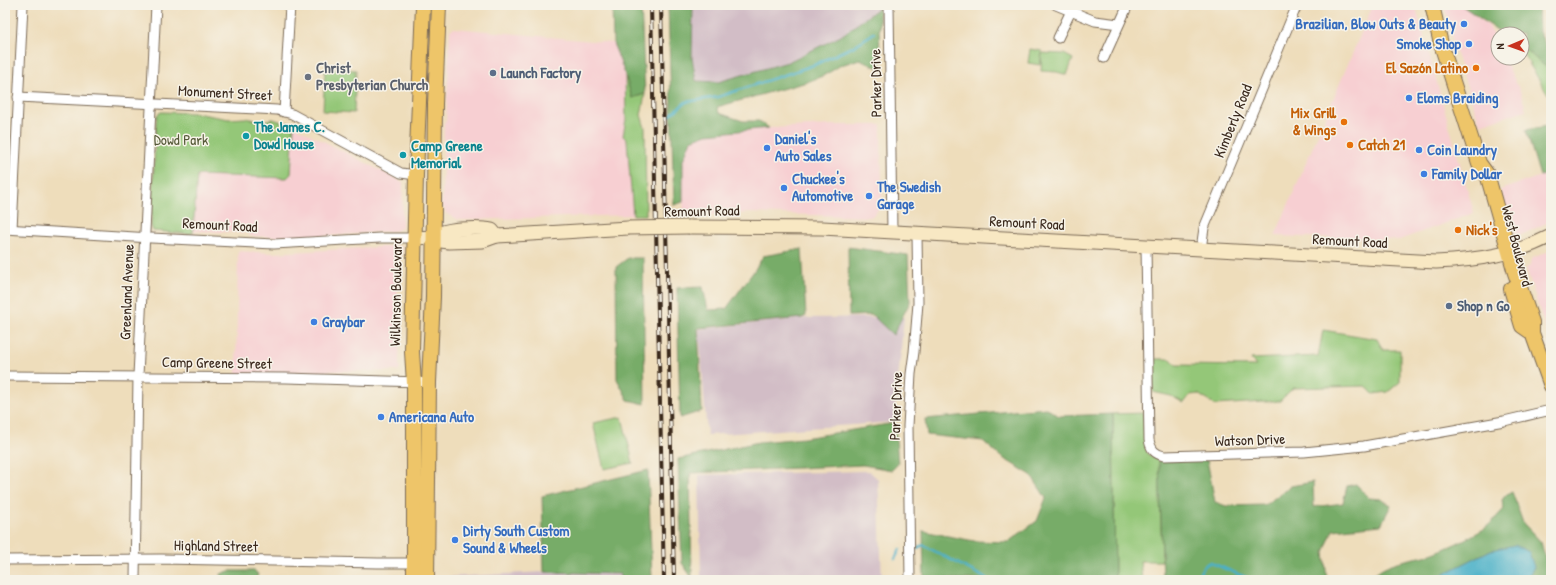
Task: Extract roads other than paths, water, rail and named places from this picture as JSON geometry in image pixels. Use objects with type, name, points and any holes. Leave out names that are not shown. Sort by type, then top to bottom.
[{"type":"main road","name":"Wilkinson Boulevard","points":[[423,5],[416,175],[412,352],[421,562],[427,580]]},
{"type":"main road","name":"Wilkinson Boulevard","points":[[414,580],[421,562],[431,362],[435,104],[439,5]]},
{"type":"main road","name":"West Boulevard","points":[[1432,5],[1441,44],[1479,163],[1479,176],[1505,254],[1522,326],[1532,333],[1551,386]]},
{"type":"main road","name":"Remount Road","points":[[415,238],[433,237],[441,241],[449,242],[483,240],[497,236],[628,228],[822,228],[1436,262],[1475,259],[1505,254],[1529,246],[1551,236]]},
{"type":"street","points":[[9,229],[23,5]]},
{"type":"street","name":"Greenland Avenue","points":[[135,580],[134,560],[138,376],[143,238],[156,5]]},
{"type":"street","points":[[284,112],[290,5]]},
{"type":"street","name":"Parker Drive","points":[[889,5],[892,232]]},
{"type":"street","points":[[1056,5],[1095,21],[1119,24]]},
{"type":"street","points":[[1104,58],[1128,5]]},
{"type":"street","name":"Kimberly Road","points":[[1201,249],[1204,228],[1297,5]]},
{"type":"street","points":[[1058,38],[1071,11]]},
{"type":"street","name":"Monument Street","points":[[18,97],[151,103],[284,112],[350,144],[401,173],[416,175]]},
{"type":"street","name":"Remount Road","points":[[9,229],[143,238],[274,244],[380,238],[415,238]]},
{"type":"street","name":"Parker Drive","points":[[910,580],[908,426],[910,374],[914,352],[918,303],[917,234]]},
{"type":"street","name":"Watson Drive","points":[[1146,246],[1149,440],[1153,451],[1158,455],[1201,456],[1304,452],[1364,446],[1504,421],[1551,410]]},
{"type":"street","name":"Camp Greene Street","points":[[5,376],[286,378],[429,382]]},
{"type":"street","name":"Highland Street","points":[[5,560],[421,562]]},
{"type":"water","points":[[1515,545],[1529,552],[1534,567],[1526,580],[1432,580],[1491,550]]},
{"type":"waterway","points":[[903,9],[907,5]]},
{"type":"waterway","points":[[669,116],[686,102],[718,97],[814,65],[854,46],[874,33]]},
{"type":"waterway","points":[[916,549],[923,545],[989,580]]},
{"type":"waterway","points":[[895,559],[900,549]]},
{"type":"waterway","points":[[1196,580],[1204,567],[1211,562],[1252,580]]},
{"type":"railway","points":[[651,5],[664,580]]},
{"type":"railway","points":[[661,5],[674,580]]},
{"type":"place","name":"Brazilian, Blow Outs & Beauty","points":[[1464,24]]},
{"type":"place","name":"Smoke Shop","points":[[1469,44]]},
{"type":"place","name":"El Sazón Latino","points":[[1476,68]]},
{"type":"place","name":"Launch Factory","points":[[493,73]]},
{"type":"place","name":"Christ Presbyterian Church","points":[[308,77]]},
{"type":"place","name":"Eloms Braiding","points":[[1409,98]]},
{"type":"place","name":"Mix Grill & Wings","points":[[1344,122]]},
{"type":"place","name":"The James C. Dowd House","points":[[246,136]]},
{"type":"place","name":"Catch 21","points":[[1350,145]]},
{"type":"place","name":"Daniel's Auto Sales","points":[[767,148]]},
{"type":"place","name":"Coin Laundry","points":[[1419,150]]},
{"type":"place","name":"Camp Greene Memorial","points":[[403,155]]},
{"type":"place","name":"Family Dollar","points":[[1424,174]]},
{"type":"place","name":"Chuckee's Automotive","points":[[784,188]]},
{"type":"place","name":"The Swedish Garage","points":[[869,196]]},
{"type":"place","name":"Nick's","points":[[1458,230]]},
{"type":"place","name":"Shop n Go","points":[[1449,306]]},
{"type":"place","name":"Graybar","points":[[314,322]]},
{"type":"place","name":"Americana Auto","points":[[381,417]]},
{"type":"place","name":"Dirty South Custom Sound & Wheels","points":[[455,540]]},
{"type":"park label","name":"Dowd Park","points":[[181,140]]}]
